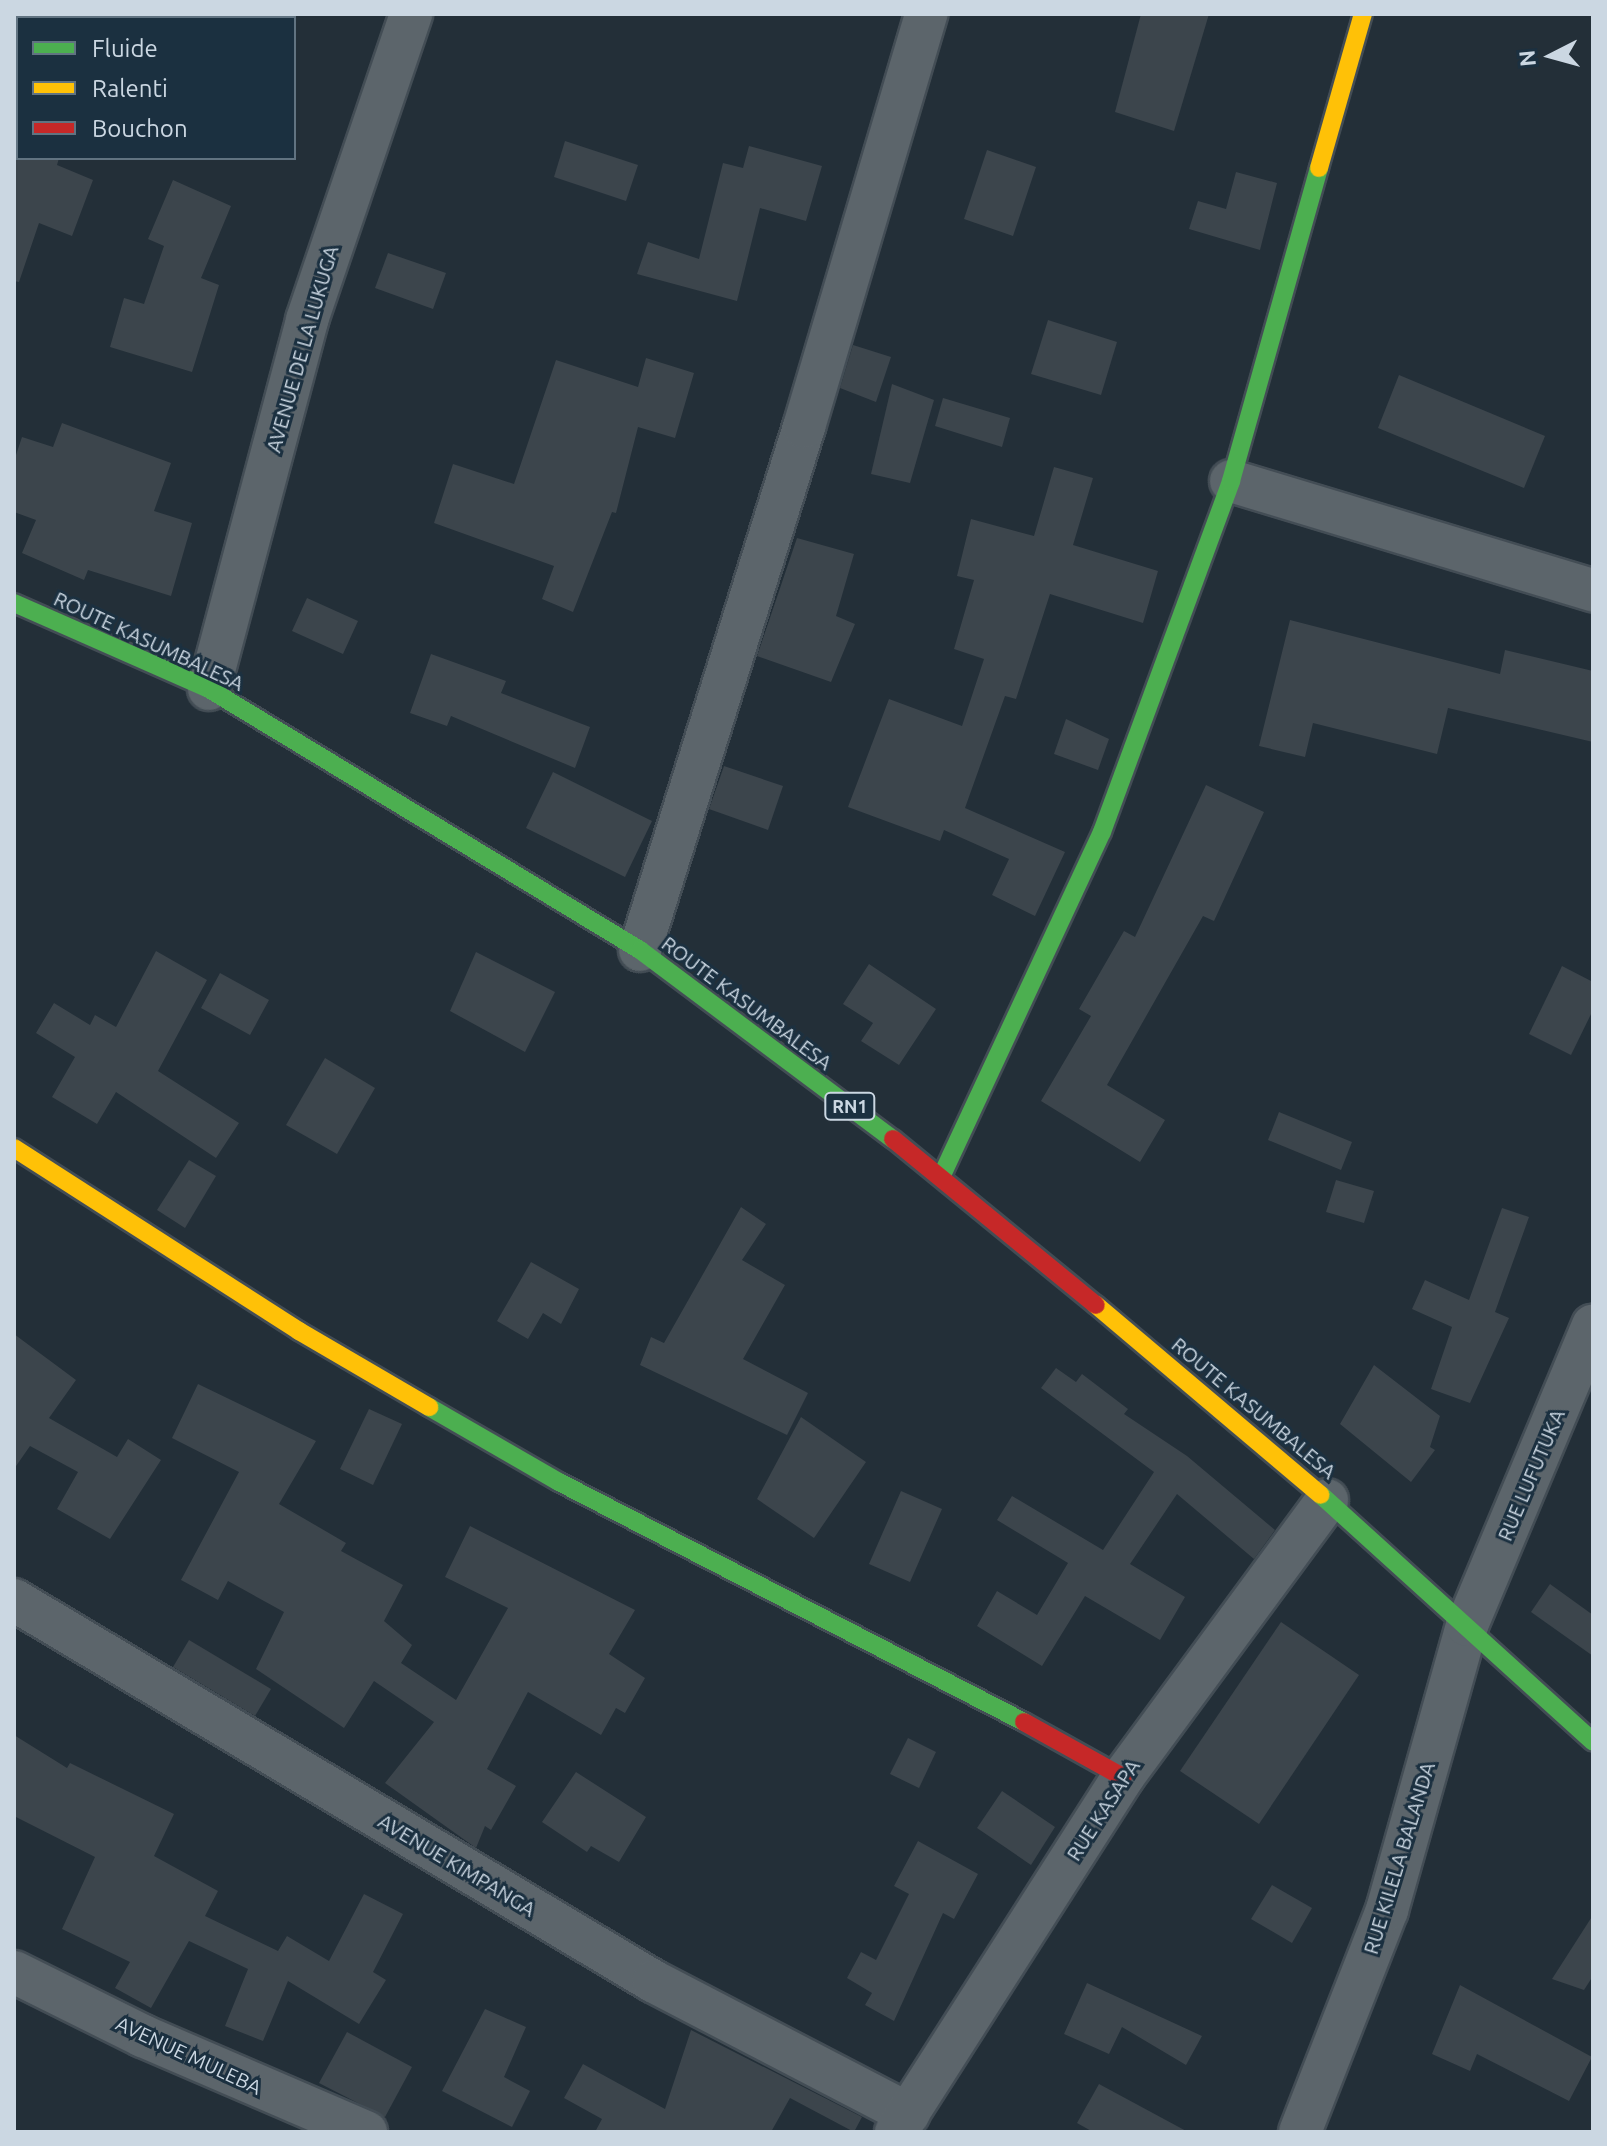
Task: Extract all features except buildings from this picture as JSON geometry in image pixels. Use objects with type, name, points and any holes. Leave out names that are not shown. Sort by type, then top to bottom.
[{"type":"main road","points":[[942,1175],[1102,832],[1231,481],[1363,14]]},
{"type":"main road","name":"ROUTE KASUMBALESA","points":[[14,603],[209,689],[640,950],[942,1175],[1327,1500],[1593,1742]]},
{"type":"main road","points":[[14,1148],[299,1331],[559,1482],[916,1662],[1123,1777]]},
{"type":"street","name":"AVENUE DE LA LUKUGA","points":[[209,689],[307,320],[411,14]]},
{"type":"street","points":[[640,950],[804,427],[926,14]]},
{"type":"street","points":[[1231,481],[1593,590]]},
{"type":"street","name":"RUE LUFUTUKA","points":[[1467,1625],[1593,1325]]},
{"type":"street","name":"RUE KASAPA","points":[[902,2123],[1123,1777],[1327,1500]]},
{"type":"street","name":"AVENUE KIMPANGA","points":[[14,1600],[653,1981],[902,2123]]},
{"type":"street","name":"RUE KILELA BALANDA","points":[[1300,2132],[1387,1910],[1467,1625]]},
{"type":"street","name":"AVENUE MULEBA","points":[[14,1972],[143,2036],[366,2132]]},
{"type":"traffic: fast","points":[[942,1175],[1102,832],[1231,481],[1319,168]]},
{"type":"traffic: fast","points":[[14,603],[209,689],[640,950],[893,1139]]},
{"type":"traffic: fast","points":[[429,1407],[559,1482],[1024,1722]]},
{"type":"traffic: fast","points":[[1321,1495],[1593,1742]]},
{"type":"traffic: slow","points":[[1319,168],[1363,14]]},
{"type":"traffic: slow","points":[[14,1148],[299,1331],[429,1407]]},
{"type":"traffic: slow","points":[[1096,1305],[1321,1495]]},
{"type":"traffic: jam","points":[[893,1139],[1096,1305]]},
{"type":"traffic: jam","points":[[1024,1722],[1123,1777]]}]
